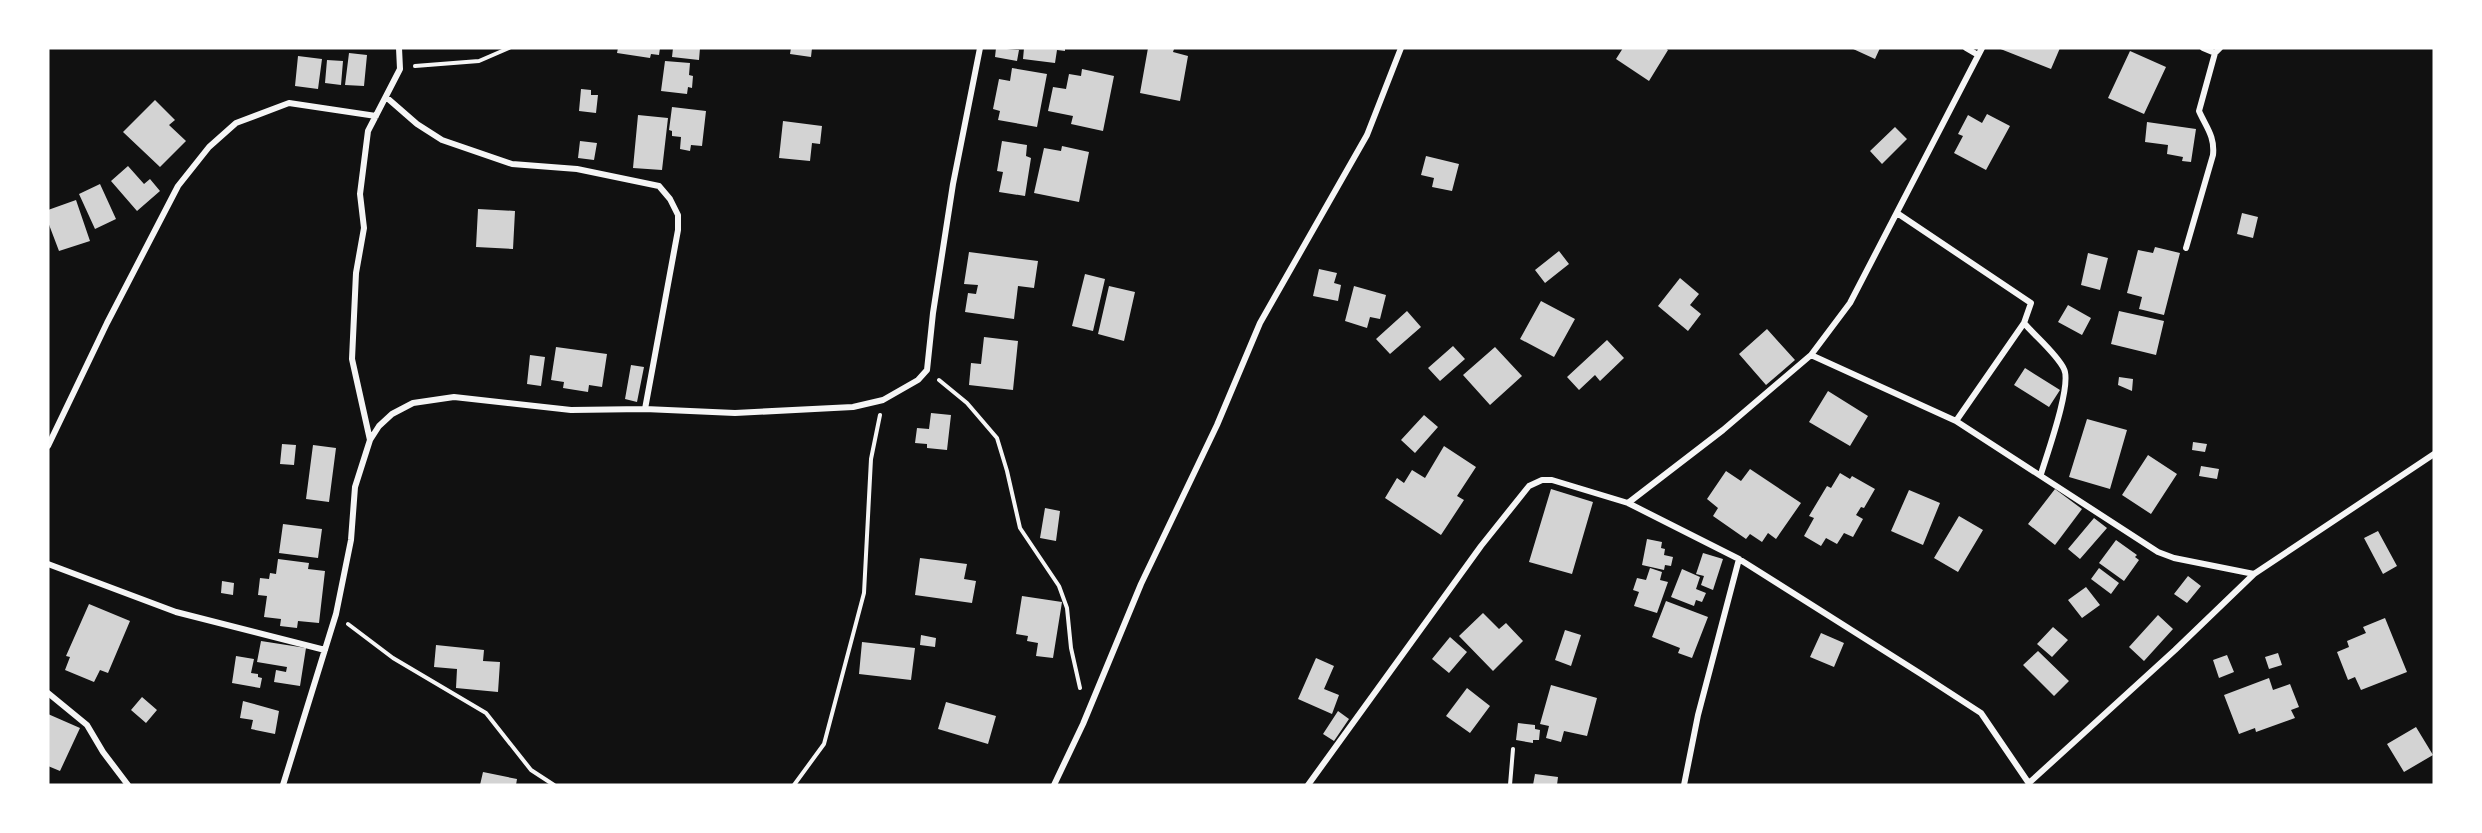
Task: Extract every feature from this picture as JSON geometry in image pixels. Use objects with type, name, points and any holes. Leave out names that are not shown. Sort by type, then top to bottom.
[{"type":"street","points":[[370,440],[352,359],[356,273],[364,228],[360,195],[368,131],[400,69],[399,48]]},
{"type":"street","points":[[283,785],[336,614],[351,540],[355,486],[370,440],[379,426],[392,414],[413,403],[454,397],[571,410],[645,409],[735,413],[853,407],[883,400],[918,380],[927,370],[933,313],[953,184],[980,48]]},
{"type":"street","points":[[1054,785],[1083,724],[1141,584],[1217,425],[1260,322],[1366,135],[1401,48]]},
{"type":"street","points":[[1966,48],[1977,55]]},
{"type":"street","points":[[1628,503],[1723,430],[1811,355],[1850,303],[1982,48]]},
{"type":"street","points":[[2186,248],[2214,145],[2211,133],[2199,111],[2217,51],[2203,48]]},
{"type":"street","points":[[386,97],[417,124],[442,140],[512,164],[577,170],[659,186],[678,214],[678,230],[645,409]]},
{"type":"street","points":[[48,446],[107,323],[178,186],[209,147],[236,123],[289,103],[376,116]]},
{"type":"street","points":[[1897,213],[2031,303],[2024,322],[1956,421]]},
{"type":"street","points":[[2024,322],[2064,368],[2067,378],[2056,427],[2041,474]]},
{"type":"street","points":[[1811,355],[1956,421],[2158,552],[2174,558],[2254,574]]},
{"type":"street","points":[[1308,785],[1481,546],[1529,486],[1542,480],[1552,480],[1628,503],[1739,559],[1981,713],[2030,784],[2254,574],[2434,454]]},
{"type":"street","points":[[1684,785],[1698,715],[1739,559]]},
{"type":"street","points":[[48,564],[176,612],[326,650]]},
{"type":"street","points":[[48,693],[87,725],[103,752],[128,785]]},
{"type":"path","points":[[400,69],[418,65],[479,60],[509,48]]},
{"type":"path","points":[[927,370],[967,403],[997,438],[1020,528],[1059,586],[1067,608],[1069,632],[1079,674],[1080,694]]},
{"type":"path","points":[[794,785],[824,744],[864,593],[871,459],[883,400]]},
{"type":"path","points":[[336,614],[393,658],[486,713],[531,770],[554,785]]},
{"type":"path","points":[[1509,785],[1513,749]]},
{"type":"building","points":[[618,48],[660,48],[659,55],[651,54],[650,58],[617,53]]},
{"type":"building","points":[[673,48],[700,48],[699,60],[672,57]]},
{"type":"building","points":[[791,48],[812,48],[811,57],[790,54]]},
{"type":"building","points":[[996,48],[1019,50],[1017,61],[995,57]]},
{"type":"building","points":[[1024,48],[1065,48],[1065,51],[1057,50],[1055,63],[1023,59]]},
{"type":"building","points":[[1148,48],[1171,48],[1174,49],[1173,52],[1188,56],[1180,101],[1140,93]]},
{"type":"building","points":[[1623,48],[1665,48],[1668,50],[1649,81],[1616,59]]},
{"type":"building","points":[[1851,48],[1880,48],[1875,59]]},
{"type":"building","points":[[1998,48],[2060,48],[2051,69]]},
{"type":"building","points":[[2130,51],[2166,67],[2144,114],[2108,98]]},
{"type":"building","points":[[349,53],[367,55],[364,86],[345,85]]},
{"type":"building","points":[[298,56],[322,59],[318,89],[295,86]]},
{"type":"building","points":[[327,60],[343,61],[341,85],[325,83]]},
{"type":"building","points":[[665,61],[690,63],[689,75],[693,76],[692,88],[688,87],[687,94],[661,91]]},
{"type":"building","points":[[1012,68],[1047,74],[1037,127],[998,120],[1000,111],[993,109],[999,79],[1010,81]]},
{"type":"building","points":[[1082,69],[1114,76],[1103,131],[1071,124],[1073,116],[1048,111],[1053,87],[1066,89],[1069,74],[1081,76]]},
{"type":"building","points":[[581,89],[591,90],[591,95],[598,95],[596,113],[579,111]]},
{"type":"building","points":[[155,100],[175,120],[169,125],[186,141],[160,167],[123,132]]},
{"type":"building","points":[[672,107],[706,111],[702,146],[691,145],[690,151],[680,149],[681,137],[672,136],[672,131],[669,130]]},
{"type":"building","points":[[1987,114],[2010,126],[1986,170],[1954,153],[1963,136],[1958,134],[1968,115],[1982,123]]},
{"type":"building","points":[[638,115],[668,118],[662,170],[633,168]]},
{"type":"building","points":[[783,121],[822,126],[820,144],[812,143],[810,161],[779,158]]},
{"type":"building","points":[[2147,122],[2196,129],[2191,162],[2182,161],[2183,157],[2167,154],[2168,145],[2145,142]]},
{"type":"building","points":[[1895,127],[1907,139],[1882,164],[1870,151]]},
{"type":"building","points":[[580,141],[597,143],[594,160],[578,158]]},
{"type":"building","points":[[1002,141],[1027,145],[1026,156],[1031,158],[1025,196],[999,192],[1003,172],[997,171]]},
{"type":"building","points":[[1062,146],[1089,152],[1079,202],[1034,193],[1044,148],[1061,151]]},
{"type":"building","points":[[1426,156],[1459,164],[1452,191],[1432,187],[1434,178],[1421,175]]},
{"type":"building","points":[[128,166],[144,184],[150,179],[160,191],[137,211],[111,181]]},
{"type":"building","points":[[100,184],[116,219],[95,229],[79,194]]},
{"type":"building","points":[[76,200],[90,241],[59,251],[48,222],[48,210]]},
{"type":"building","points":[[478,209],[515,211],[513,249],[476,247]]},
{"type":"building","points":[[2242,213],[2258,217],[2253,238],[2237,234]]},
{"type":"building","points":[[2155,247],[2180,253],[2164,315],[2139,309],[2142,297],[2127,293],[2138,250],[2153,253]]},
{"type":"building","points":[[1559,251],[1569,264],[1545,283],[1535,270]]},
{"type":"building","points":[[969,252],[1038,261],[1034,288],[1018,286],[1014,319],[965,312],[968,293],[976,294],[978,285],[964,284]]},
{"type":"building","points":[[2088,253],[2108,258],[2100,290],[2081,285]]},
{"type":"building","points":[[1319,269],[1337,273],[1334,283],[1341,285],[1338,301],[1313,296]]},
{"type":"building","points":[[1085,274],[1105,279],[1093,331],[1072,326]]},
{"type":"building","points":[[1680,278],[1699,294],[1690,305],[1701,314],[1688,331],[1658,306]]},
{"type":"building","points":[[1109,286],[1135,292],[1124,341],[1098,334]]},
{"type":"building","points":[[1354,286],[1386,295],[1380,319],[1370,317],[1367,328],[1345,321]]},
{"type":"building","points":[[1541,301],[1575,319],[1554,357],[1520,339]]},
{"type":"building","points":[[2068,305],[2091,318],[2082,335],[2058,322]]},
{"type":"building","points":[[1407,311],[1421,327],[1390,354],[1376,339]]},
{"type":"building","points":[[2119,311],[2164,321],[2156,355],[2111,344]]},
{"type":"building","points":[[1767,329],[1795,360],[1766,385],[1739,354]]},
{"type":"building","points":[[984,337],[1018,341],[1013,390],[969,385],[971,363],[981,364]]},
{"type":"building","points":[[1607,340],[1624,358],[1600,381],[1595,375],[1579,390],[1567,377]]},
{"type":"building","points":[[1453,346],[1465,359],[1440,381],[1428,368]]},
{"type":"building","points":[[556,347],[607,354],[602,387],[589,385],[588,392],[563,388],[564,382],[551,380]]},
{"type":"building","points":[[1495,347],[1522,376],[1490,405],[1463,375]]},
{"type":"building","points":[[530,355],[545,357],[541,386],[527,384]]},
{"type":"building","points":[[631,365],[644,367],[637,402],[625,399]]},
{"type":"building","points":[[2025,368],[2060,390],[2049,407],[2014,385]]},
{"type":"building","points":[[2119,377],[2133,379],[2132,391],[2118,385]]},
{"type":"building","points":[[1828,391],[1868,416],[1850,446],[1809,422]]},
{"type":"building","points":[[931,413],[951,415],[947,450],[927,448],[927,444],[915,443],[917,428],[929,429]]},
{"type":"building","points":[[1424,415],[1438,427],[1415,453],[1401,440]]},
{"type":"building","points":[[2087,419],[2127,430],[2110,489],[2069,477]]},
{"type":"building","points":[[2193,442],[2207,444],[2205,452],[2192,450]]},
{"type":"building","points":[[282,444],[296,445],[294,465],[280,464]]},
{"type":"building","points":[[313,445],[336,448],[329,502],[306,499]]},
{"type":"building","points":[[1444,446],[1476,467],[1457,496],[1464,500],[1441,535],[1385,498],[1397,478],[1404,483],[1412,470],[1425,478]]},
{"type":"building","points":[[2148,455],[2177,474],[2151,514],[2122,495]]},
{"type":"building","points":[[2201,466],[2219,469],[2217,479],[2199,476]]},
{"type":"building","points":[[1750,469],[1801,503],[1776,539],[1768,533],[1762,542],[1750,534],[1746,539],[1713,516],[1718,508],[1707,499],[1726,471],[1741,481]]},
{"type":"building","points":[[1840,473],[1850,479],[1852,476],[1875,489],[1864,508],[1861,507],[1856,515],[1863,519],[1853,537],[1844,533],[1837,544],[1826,538],[1821,546],[1804,536],[1814,518],[1809,516],[1827,486],[1831,488]]},
{"type":"building","points":[[1551,489],[1593,502],[1572,574],[1529,562]]},
{"type":"building","points":[[2055,489],[2082,509],[2055,545],[2028,524]]},
{"type":"building","points":[[1909,490],[1940,503],[1923,545],[1891,531]]},
{"type":"building","points":[[1045,508],[1060,511],[1056,541],[1040,538]]},
{"type":"building","points":[[1959,516],[1983,530],[1958,572],[1934,558]]},
{"type":"building","points":[[2094,518],[2107,528],[2080,559],[2068,549]]},
{"type":"building","points":[[283,524],[322,529],[318,558],[279,553]]},
{"type":"building","points":[[2378,531],[2397,566],[2383,574],[2364,538]]},
{"type":"building","points":[[1647,539],[1662,542],[1661,548],[1665,549],[1664,555],[1673,557],[1671,566],[1665,565],[1664,570],[1642,565]]},
{"type":"building","points":[[2116,540],[2137,555],[2135,557],[2139,560],[2124,581],[2099,563]]},
{"type":"building","points":[[1703,553],[1723,559],[1713,590],[1701,585],[1704,576],[1696,574]]},
{"type":"building","points":[[920,558],[967,564],[964,579],[976,581],[972,603],[915,595]]},
{"type":"building","points":[[278,559],[309,563],[308,569],[325,571],[319,623],[298,621],[297,628],[280,626],[281,619],[264,617],[267,596],[258,595],[260,578],[269,579],[270,573],[276,574]]},
{"type":"building","points":[[1650,568],[1662,572],[1660,580],[1668,582],[1657,613],[1634,606],[1639,592],[1633,590],[1637,578],[1646,580]]},
{"type":"building","points":[[2099,568],[2119,583],[2111,594],[2091,579]]},
{"type":"building","points":[[1682,569],[1700,577],[1696,589],[1706,593],[1702,602],[1696,600],[1694,606],[1671,597]]},
{"type":"building","points":[[2188,576],[2201,586],[2187,603],[2174,594]]},
{"type":"building","points":[[222,581],[234,583],[233,595],[221,593]]},
{"type":"building","points":[[2086,587],[2100,605],[2082,618],[2068,600]]},
{"type":"building","points":[[1022,596],[1062,602],[1053,658],[1036,656],[1038,643],[1027,641],[1028,636],[1016,634]]},
{"type":"building","points":[[1666,601],[1708,617],[1692,658],[1678,653],[1680,648],[1652,637]]},
{"type":"building","points":[[89,604],[130,621],[108,673],[100,670],[94,682],[65,670],[70,657],[66,656]]},
{"type":"building","points":[[1483,613],[1499,629],[1506,623],[1523,641],[1493,671],[1459,636]]},
{"type":"building","points":[[2158,615],[2173,629],[2144,661],[2129,647]]},
{"type":"building","points":[[2385,618],[2407,672],[2361,690],[2355,677],[2348,680],[2337,652],[2349,647],[2347,641],[2366,633],[2363,627]]},
{"type":"building","points":[[2053,627],[2068,640],[2052,657],[2037,644]]},
{"type":"building","points":[[1565,630],[1581,635],[1571,666],[1555,660]]},
{"type":"building","points":[[1821,633],[1844,643],[1834,667],[1810,657]]},
{"type":"building","points":[[921,635],[936,638],[935,647],[920,645]]},
{"type":"building","points":[[1450,637],[1467,652],[1449,673],[1432,659]]},
{"type":"building","points":[[261,641],[306,648],[300,686],[274,682],[276,670],[286,672],[287,667],[257,662]]},
{"type":"building","points":[[862,642],[915,648],[911,680],[859,674]]},
{"type":"building","points":[[436,645],[484,650],[483,661],[500,662],[498,692],[456,688],[457,669],[434,667]]},
{"type":"building","points":[[2038,651],[2069,681],[2054,696],[2023,665]]},
{"type":"building","points":[[2278,653],[2282,665],[2269,669],[2265,657]]},
{"type":"building","points":[[2227,655],[2234,672],[2219,678],[2213,660]]},
{"type":"building","points":[[236,656],[254,659],[251,673],[258,674],[258,677],[262,678],[260,688],[232,683]]},
{"type":"building","points":[[1316,658],[1334,666],[1324,689],[1339,695],[1332,714],[1298,699]]},
{"type":"building","points":[[2269,678],[2273,690],[2290,684],[2299,707],[2291,710],[2295,718],[2256,732],[2255,728],[2239,734],[2224,695]]},
{"type":"building","points":[[1551,685],[1597,698],[1587,736],[1564,731],[1561,742],[1546,738],[1549,726],[1540,724]]},
{"type":"building","points":[[1467,688],[1490,706],[1470,733],[1446,716]]},
{"type":"building","points":[[142,697],[157,710],[146,723],[131,710]]},
{"type":"building","points":[[243,701],[279,711],[275,734],[251,729],[253,720],[240,718]]},
{"type":"building","points":[[946,702],[996,716],[988,744],[938,729]]},
{"type":"building","points":[[1338,711],[1349,719],[1334,741],[1323,734]]},
{"type":"building","points":[[48,714],[80,728],[60,771],[48,766]]},
{"type":"building","points":[[1518,723],[1535,725],[1535,729],[1540,730],[1539,740],[1533,740],[1533,743],[1516,740]]},
{"type":"building","points":[[2416,727],[2433,755],[2404,772],[2387,744]]},
{"type":"building","points":[[483,772],[517,779],[516,785],[480,785]]},
{"type":"building","points":[[1535,774],[1558,777],[1557,785],[1533,785]]}]
